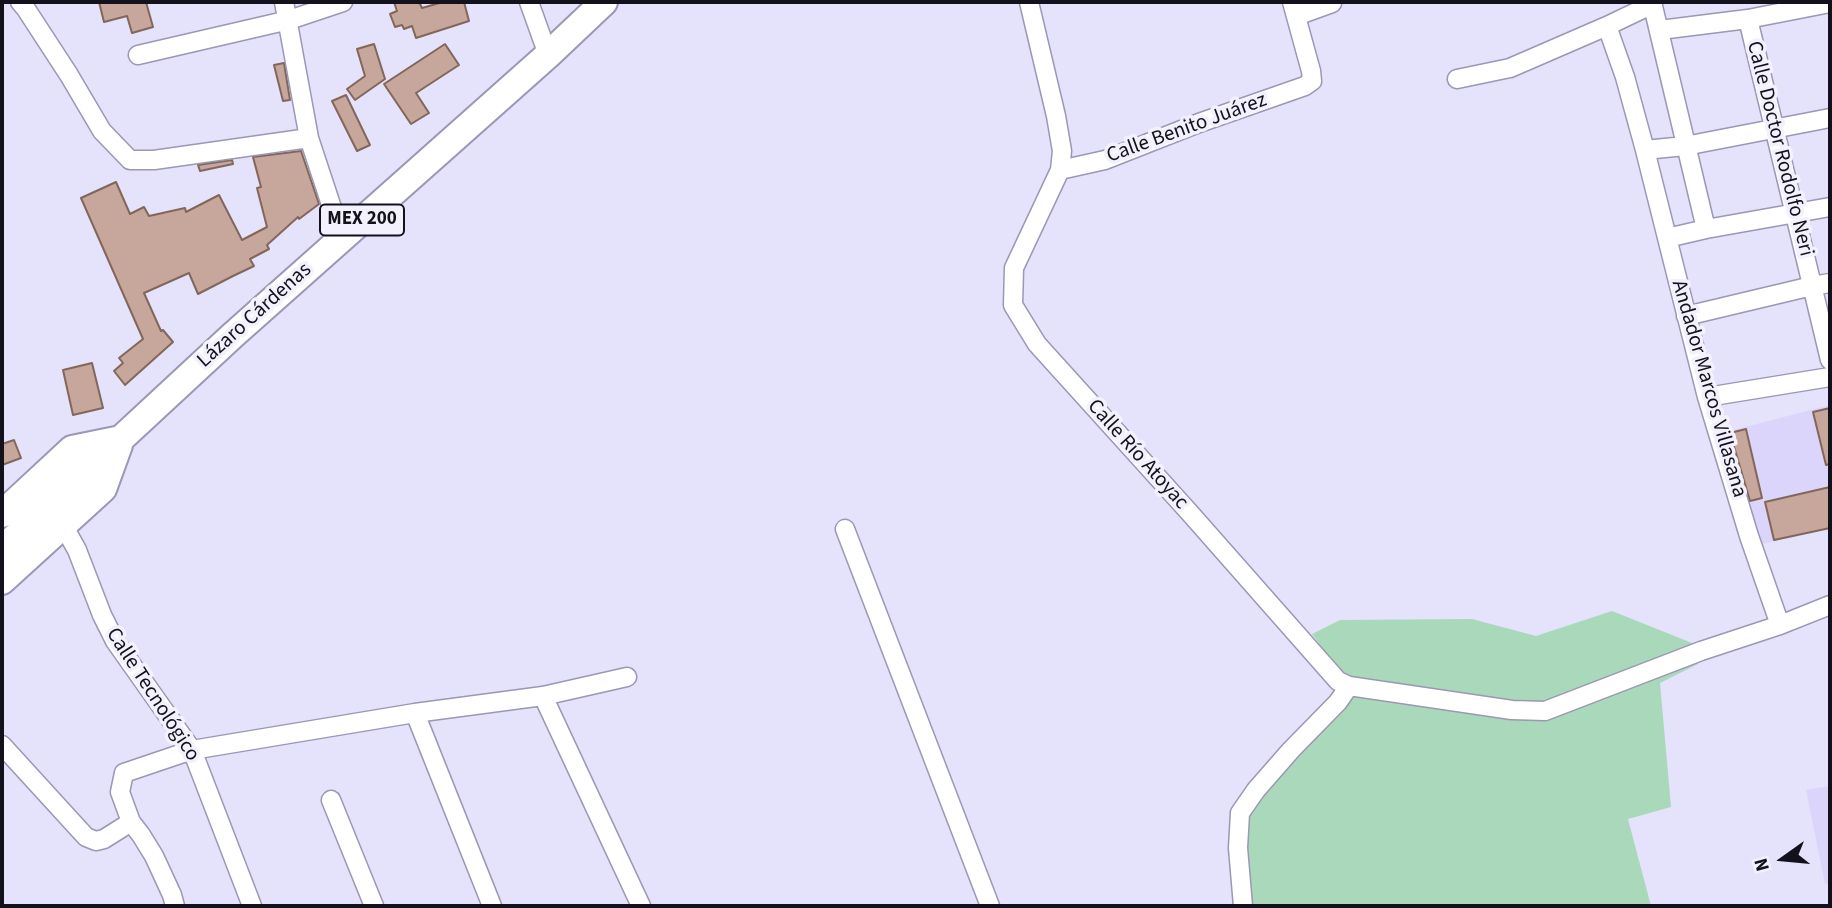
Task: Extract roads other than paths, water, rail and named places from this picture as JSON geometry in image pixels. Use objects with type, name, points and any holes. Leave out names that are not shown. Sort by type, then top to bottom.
[{"type":"main road","name":"Lázaro Cárdenas","points":[[2,549],[232,336],[604,2]]},
{"type":"main road","points":[[2,514],[72,449],[121,439]]},
{"type":"main road","name":"MEX 200","points":[[2,581],[103,489],[121,439]]},
{"type":"street","points":[[20,2],[38,26],[102,131],[130,160],[153,160],[309,138]]},
{"type":"street","points":[[284,2],[309,138],[342,238]]},
{"type":"street","points":[[138,55],[289,20],[343,2]]},
{"type":"street","points":[[529,2],[548,55]]},
{"type":"street","name":"Calle Río Atoyac","points":[[1029,2],[1062,151],[1060,170],[1014,268],[1013,305],[1037,344],[1338,681],[1349,686]]},
{"type":"street","points":[[1294,9],[1332,3]]},
{"type":"street","points":[[1457,79],[1510,68],[1653,3],[1706,229]]},
{"type":"street","points":[[1660,30],[1748,19],[1830,3]]},
{"type":"street","name":"Calle Benito Juárez","points":[[1060,170],[1105,160],[1305,86],[1312,81],[1311,71],[1294,9]]},
{"type":"street","name":"Calle Doctor Rodolfo Neri","points":[[1748,19],[1795,213],[1821,284],[1830,360]]},
{"type":"street","name":"Andador Marcos Villasana","points":[[1607,26],[1625,77],[1645,150],[1707,397],[1749,536],[1780,625]]},
{"type":"street","points":[[1645,150],[1685,146],[1830,118]]},
{"type":"street","points":[[1667,238],[1830,207]]},
{"type":"street","points":[[1686,316],[1821,284]]},
{"type":"street","points":[[1707,397],[1830,377]]},
{"type":"street","name":"Calle Tecnológico","points":[[63,525],[77,550],[115,641],[192,750],[252,906]]},
{"type":"street","points":[[845,529],[990,906]]},
{"type":"street","points":[[1243,906],[1238,848],[1240,813],[1256,790],[1338,702],[1349,686],[1512,710],[1545,711],[1830,605]]},
{"type":"street","points":[[174,906],[173,895],[154,856],[131,822],[120,792],[124,773],[192,750],[415,713],[543,696],[627,677]]},
{"type":"street","points":[[543,696],[641,906]]},
{"type":"street","points":[[415,713],[492,906]]},
{"type":"street","points":[[2,745],[86,837],[96,841],[104,839],[131,822]]},
{"type":"street","points":[[331,800],[374,906]]}]
